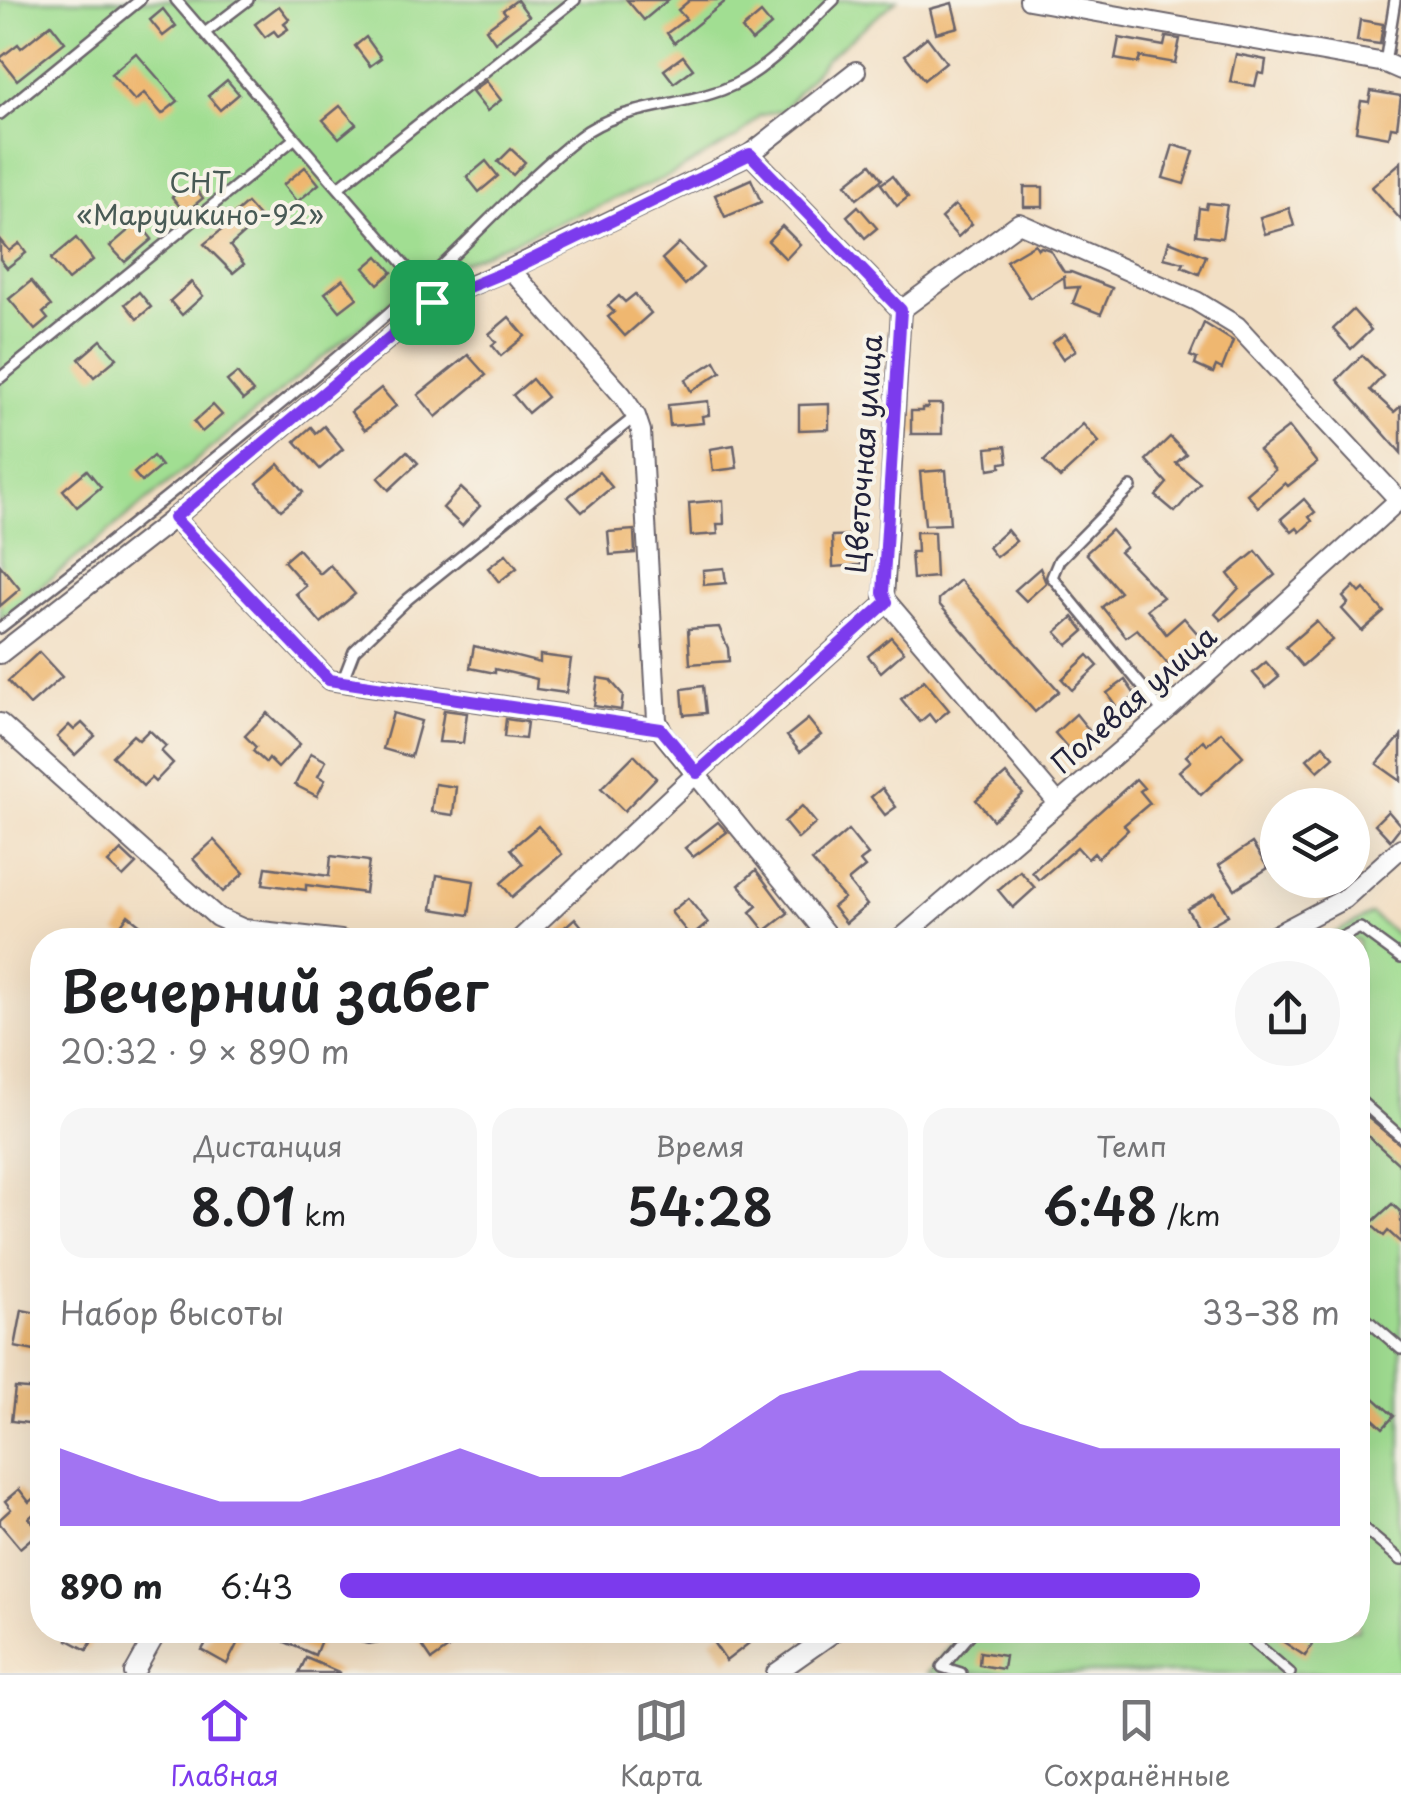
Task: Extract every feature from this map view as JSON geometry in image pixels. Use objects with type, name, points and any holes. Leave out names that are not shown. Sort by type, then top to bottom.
[{"type":"street","points":[[1029,0],[1393,66]]},
{"type":"street","points":[[0,654],[174,518],[432,302],[510,270],[750,154],[856,71]]},
{"type":"street","points":[[750,154],[901,310]]},
{"type":"street","name":"Цветочная улица","points":[[1058,804],[883,593],[901,310],[1019,223],[1196,301],[1238,326],[1400,499]]},
{"type":"street","points":[[510,270],[622,395],[636,416],[642,440],[656,711],[661,729],[820,928]]},
{"type":"street","points":[[422,285],[432,302]]},
{"type":"street","name":"Полевая улица","points":[[912,928],[1164,712],[1400,499]]},
{"type":"street","points":[[174,518],[329,680],[661,729]]},
{"type":"street","points":[[531,928],[887,602]]},
{"type":"street","points":[[0,722],[228,928]]},
{"type":"street","points":[[1291,928],[1327,911],[1401,848]]},
{"type":"street","points":[[134,1673],[151,1643]]},
{"type":"street","points":[[776,1673],[819,1643]]},
{"type":"lane","points":[[0,114],[140,0]]},
{"type":"lane","points":[[176,0],[422,285]]},
{"type":"lane","points":[[206,32],[248,0]]},
{"type":"lane","points":[[339,187],[575,0]]},
{"type":"lane","points":[[0,628],[422,285],[526,182],[601,121],[726,89],[766,62],[834,0]]},
{"type":"lane","points":[[1393,66],[1394,0]]},
{"type":"lane","points":[[0,378],[294,139]]},
{"type":"lane","points":[[342,682],[354,651],[408,599],[636,416]]},
{"type":"lane","points":[[1131,487],[1058,560],[1052,576],[1164,712]]},
{"type":"lane","points":[[1370,935],[1401,958]]},
{"type":"lane","points":[[1370,1110],[1401,1137]]},
{"type":"lane","points":[[1370,1322],[1401,1348]]},
{"type":"lane","points":[[1370,1534],[1401,1560]]},
{"type":"lane","points":[[962,1673],[942,1667],[963,1643]]},
{"type":"lane","points":[[1255,1643],[1290,1673]]},
{"type":"green space","name":"СНТ «Марушкино-92»","points":[[0,0],[897,0],[827,58],[783,110],[759,116],[739,136],[667,177],[414,283],[0,620]]},
{"type":"green space","points":[[1371,914],[1401,938],[1401,1673],[927,1673],[953,1643],[1370,1643],[1370,928],[1344,928]]},
{"type":"building","points":[[517,0],[529,16],[495,42],[486,29]]},
{"type":"building","points":[[627,0],[668,0],[644,20]]},
{"type":"building","points":[[690,0],[727,0],[674,43],[667,33],[686,19],[678,10]]},
{"type":"building","points":[[952,3],[958,27],[936,33],[930,9]]},
{"type":"building","points":[[279,6],[289,19],[284,23],[288,29],[278,36],[274,31],[265,37],[255,24]]},
{"type":"building","points":[[163,9],[176,26],[163,36],[150,20]]},
{"type":"building","points":[[761,13],[771,25],[752,41],[742,29]]},
{"type":"building","points":[[1360,20],[1383,24],[1380,44],[1357,41]]},
{"type":"building","points":[[51,24],[65,42],[17,80],[0,58],[18,44],[21,48]]},
{"type":"building","points":[[366,37],[381,58],[370,66],[355,46]]},
{"type":"building","points":[[927,37],[946,62],[924,80],[905,55]]},
{"type":"building","points":[[1166,37],[1180,39],[1175,63],[1140,57],[1138,63],[1115,59],[1119,38],[1164,46]]},
{"type":"building","points":[[136,53],[178,101],[162,114],[144,93],[135,101],[111,74]]},
{"type":"building","points":[[1236,54],[1266,60],[1264,74],[1258,73],[1255,86],[1230,82]]},
{"type":"building","points":[[683,56],[693,69],[674,83],[664,70]]},
{"type":"building","points":[[227,80],[239,94],[220,110],[208,96]]},
{"type":"building","points":[[486,81],[501,100],[487,111],[472,92]]},
{"type":"building","points":[[1371,91],[1401,96],[1397,128],[1391,127],[1389,137],[1356,131],[1361,101],[1369,102]]},
{"type":"building","points":[[340,106],[356,124],[339,138],[323,120]]},
{"type":"building","points":[[1173,145],[1194,151],[1184,184],[1163,178]]},
{"type":"building","points":[[511,149],[525,162],[513,175],[498,162]]},
{"type":"building","points":[[486,161],[498,176],[479,192],[467,177]]},
{"type":"building","points":[[1401,162],[1401,220],[1372,187]]},
{"type":"building","points":[[871,164],[882,179],[857,199],[846,184]]},
{"type":"building","points":[[305,167],[319,184],[297,202],[283,185]]},
{"type":"building","points":[[892,176],[908,197],[897,206],[881,184]]},
{"type":"building","points":[[751,179],[761,202],[725,217],[715,195]]},
{"type":"building","points":[[193,186],[203,198],[185,213],[172,197],[181,190],[185,194]]},
{"type":"building","points":[[1024,187],[1043,187],[1043,207],[1024,207]]},
{"type":"building","points":[[247,203],[261,219],[230,246],[244,264],[233,273],[204,244],[234,220],[231,217]]},
{"type":"building","points":[[1207,203],[1227,205],[1222,238],[1196,235],[1199,208],[1206,209]]},
{"type":"building","points":[[955,205],[972,224],[958,237],[941,218]]},
{"type":"building","points":[[858,206],[877,228],[865,238],[847,216]]},
{"type":"building","points":[[1289,208],[1294,226],[1265,234],[1260,217]]},
{"type":"building","points":[[138,222],[152,239],[125,262],[110,246]]},
{"type":"building","points":[[782,226],[800,244],[786,259],[768,241]]},
{"type":"building","points":[[76,238],[93,260],[68,280],[51,259]]},
{"type":"building","points":[[0,240],[9,251],[19,243],[26,253],[7,268],[0,259]]},
{"type":"building","points":[[1169,241],[1206,256],[1199,274],[1182,267],[1184,263],[1164,258]]},
{"type":"building","points":[[679,243],[703,268],[685,285],[662,259]]},
{"type":"building","points":[[1035,244],[1038,249],[1050,250],[1064,272],[1112,288],[1101,314],[1073,303],[1079,287],[1065,288],[1064,277],[1030,298],[1006,261]]},
{"type":"building","points":[[378,256],[392,272],[378,284],[364,268]]},
{"type":"building","points":[[343,279],[357,298],[340,311],[325,293]]},
{"type":"building","points":[[31,281],[51,306],[43,313],[48,319],[35,330],[9,299]]},
{"type":"building","points":[[191,282],[203,296],[182,315],[170,301]]},
{"type":"building","points":[[139,292],[151,307],[137,319],[125,304]]},
{"type":"building","points":[[635,294],[651,313],[625,336],[608,317],[614,312],[608,306],[619,296],[625,302]]},
{"type":"building","points":[[1353,310],[1371,330],[1351,349],[1333,329]]},
{"type":"building","points":[[509,317],[525,336],[501,356],[489,334]]},
{"type":"building","points":[[1204,323],[1233,341],[1222,369],[1216,366],[1213,373],[1195,365],[1197,359],[1190,356]]},
{"type":"building","points":[[1065,334],[1076,350],[1063,359],[1052,343]]},
{"type":"building","points":[[101,340],[117,358],[94,377],[79,359]]},
{"type":"building","points":[[468,355],[486,375],[436,417],[418,395]]},
{"type":"building","points":[[1362,355],[1383,376],[1370,390],[1394,412],[1401,406],[1401,453],[1337,380]]},
{"type":"building","points":[[715,361],[721,372],[691,391],[685,380]]},
{"type":"building","points":[[237,373],[253,392],[243,400],[227,381]]},
{"type":"building","points":[[532,379],[547,397],[528,413],[513,395]]},
{"type":"building","points":[[381,388],[396,406],[365,430],[351,412]]},
{"type":"building","points":[[708,401],[709,415],[702,416],[703,423],[670,426],[668,405]]},
{"type":"building","points":[[829,404],[829,429],[799,430],[799,405]]},
{"type":"building","points":[[928,404],[942,404],[942,434],[911,434],[911,411],[922,411]]},
{"type":"building","points":[[213,405],[222,415],[202,432],[194,422]]},
{"type":"building","points":[[1083,424],[1099,442],[1060,478],[1044,461]]},
{"type":"building","points":[[324,426],[343,449],[320,469],[295,441],[311,427],[316,433]]},
{"type":"building","points":[[1289,427],[1317,463],[1288,486],[1285,483],[1258,507],[1247,494],[1275,470],[1259,450]]},
{"type":"building","points":[[1170,437],[1186,454],[1176,463],[1200,483],[1175,512],[1156,496],[1167,483],[1146,460]]},
{"type":"building","points":[[734,445],[737,468],[713,471],[710,449]]},
{"type":"building","points":[[1006,446],[1008,462],[989,469],[987,448]]},
{"type":"building","points":[[407,451],[418,463],[389,490],[378,478]]},
{"type":"building","points":[[153,456],[161,466],[142,482],[134,473]]},
{"type":"building","points":[[279,464],[303,492],[281,510],[257,483]]},
{"type":"building","points":[[87,470],[101,487],[77,507],[63,490]]},
{"type":"building","points":[[946,470],[950,524],[925,525],[920,472]]},
{"type":"building","points":[[599,472],[612,487],[582,512],[568,497]]},
{"type":"building","points":[[461,488],[480,506],[462,526],[443,508]]},
{"type":"building","points":[[1304,499],[1315,512],[1309,517],[1312,521],[1300,532],[1297,528],[1292,532],[1281,519]]},
{"type":"building","points":[[723,500],[724,524],[717,524],[718,534],[691,536],[689,503]]},
{"type":"building","points":[[634,530],[635,553],[610,555],[608,532]]},
{"type":"building","points":[[1007,530],[1016,541],[996,557],[988,547]]},
{"type":"building","points":[[1111,530],[1126,547],[1120,552],[1163,597],[1147,609],[1166,634],[1184,618],[1204,641],[1172,669],[1137,629],[1126,637],[1102,607],[1120,592],[1086,553]]},
{"type":"building","points":[[916,532],[934,532],[936,577],[913,579],[911,552],[917,552]]},
{"type":"building","points":[[860,535],[861,565],[833,567],[832,536]]},
{"type":"building","points":[[298,549],[320,574],[330,565],[355,594],[321,623],[296,594],[306,586],[284,561]]},
{"type":"building","points":[[1256,551],[1275,575],[1221,620],[1215,614],[1239,588],[1228,574]]},
{"type":"building","points":[[506,554],[517,568],[499,582],[488,568]]},
{"type":"building","points":[[0,565],[20,589],[0,606]]},
{"type":"building","points":[[724,568],[726,583],[704,585],[703,570]]},
{"type":"building","points":[[1040,568],[1046,583],[1026,601],[1015,590]]},
{"type":"building","points":[[960,580],[1059,691],[1035,712],[939,604],[939,599]]},
{"type":"building","points":[[1354,586],[1360,593],[1364,589],[1384,612],[1362,631],[1342,609],[1348,603],[1343,597]]},
{"type":"building","points":[[1073,617],[1084,631],[1068,645],[1056,632]]},
{"type":"building","points":[[1316,621],[1332,640],[1302,666],[1286,647]]},
{"type":"building","points":[[719,627],[729,661],[690,664],[688,629]]},
{"type":"building","points":[[891,637],[904,652],[881,672],[868,656]]},
{"type":"building","points":[[474,646],[540,663],[540,655],[571,659],[566,693],[536,689],[537,679],[495,669],[495,673],[470,668]]},
{"type":"building","points":[[39,652],[62,677],[30,705],[8,681]]},
{"type":"building","points":[[1088,655],[1098,666],[1072,690],[1062,679]]},
{"type":"building","points":[[1266,662],[1279,677],[1266,688],[1253,673]]},
{"type":"building","points":[[598,678],[610,680],[623,695],[621,710],[594,706]]},
{"type":"building","points":[[924,680],[949,710],[935,722],[929,714],[920,722],[901,699]]},
{"type":"building","points":[[1125,680],[1136,696],[1118,709],[1107,693]]},
{"type":"building","points":[[703,686],[706,713],[684,715],[682,689]]},
{"type":"building","points":[[444,710],[467,713],[463,743],[439,742]]},
{"type":"building","points":[[267,713],[300,744],[278,768],[253,751],[256,747],[245,736]]},
{"type":"building","points":[[393,713],[421,721],[411,757],[383,749]]},
{"type":"building","points":[[1076,714],[1093,735],[1072,753],[1055,733]]},
{"type":"building","points":[[506,719],[527,722],[525,739],[504,737]]},
{"type":"building","points":[[808,719],[821,735],[800,752],[787,736]]},
{"type":"building","points":[[82,723],[95,736],[75,755],[57,737],[69,725],[74,730]]},
{"type":"building","points":[[149,730],[166,746],[161,751],[173,763],[155,782],[151,778],[143,786],[112,756],[133,735],[139,740]]},
{"type":"building","points":[[1221,732],[1243,756],[1201,795],[1179,771],[1191,761],[1186,756],[1203,740],[1207,745]]},
{"type":"building","points":[[1401,736],[1401,781],[1377,764]]},
{"type":"building","points":[[1323,745],[1334,757],[1318,771],[1307,759]]},
{"type":"building","points":[[311,753],[326,761],[318,776],[325,780],[317,796],[295,785]]},
{"type":"building","points":[[634,755],[656,778],[624,811],[601,788]]},
{"type":"building","points":[[1006,774],[1023,794],[993,820],[976,800]]},
{"type":"building","points":[[1136,779],[1150,803],[1124,825],[1128,830],[1098,858],[1094,853],[1088,859],[1077,847],[1039,880],[1032,872]]},
{"type":"building","points":[[435,784],[456,787],[453,815],[431,812]]},
{"type":"building","points":[[882,788],[896,807],[885,815],[871,797]]},
{"type":"building","points":[[802,806],[816,823],[798,839],[784,822]]},
{"type":"building","points":[[1388,811],[1401,826],[1390,840],[1375,824]]},
{"type":"building","points":[[718,822],[727,832],[693,857],[685,848]]},
{"type":"building","points":[[538,826],[562,854],[512,897],[501,883],[523,864],[511,849]]},
{"type":"building","points":[[848,830],[868,855],[860,861],[865,867],[848,881],[867,905],[846,923],[833,907],[844,898],[812,861]]},
{"type":"building","points":[[214,840],[244,873],[223,892],[193,859]]},
{"type":"building","points":[[1252,843],[1260,856],[1260,873],[1235,889],[1219,865]]},
{"type":"building","points":[[121,850],[136,864],[123,877],[108,863]]},
{"type":"building","points":[[331,856],[369,861],[365,893],[263,884],[266,867],[329,876]]},
{"type":"building","points":[[756,870],[788,913],[769,928],[763,928],[750,912],[757,906],[739,885]]},
{"type":"building","points":[[1020,871],[1035,888],[1013,908],[998,890]]},
{"type":"building","points":[[437,875],[474,881],[469,915],[432,909]]},
{"type":"building","points":[[1215,893],[1228,915],[1198,928],[1187,909]]},
{"type":"building","points":[[688,898],[708,923],[702,928],[684,928],[671,912]]},
{"type":"building","points":[[128,915],[142,926],[141,928],[119,928]]},
{"type":"building","points":[[575,918],[583,928],[564,928]]},
{"type":"building","points":[[1370,1119],[1401,1145],[1401,1166],[1370,1138]]},
{"type":"building","points":[[1392,1204],[1401,1212],[1401,1243],[1388,1231],[1384,1236],[1370,1224]]},
{"type":"building","points":[[22,1310],[30,1312],[30,1350],[15,1347]]},
{"type":"building","points":[[15,1388],[30,1389],[30,1423],[11,1421]]},
{"type":"building","points":[[1370,1394],[1394,1416],[1383,1428],[1371,1417]]},
{"type":"building","points":[[19,1489],[30,1501],[30,1540],[20,1548],[0,1524],[11,1509],[5,1501]]},
{"type":"building","points":[[206,1643],[238,1643],[227,1664],[202,1650]]},
{"type":"building","points":[[287,1643],[320,1643],[315,1655]]},
{"type":"building","points":[[420,1643],[446,1643],[449,1648],[432,1660]]},
{"type":"building","points":[[714,1643],[749,1643],[726,1661]]},
{"type":"building","points":[[1285,1643],[1313,1643],[1305,1656]]},
{"type":"building","points":[[980,1652],[1005,1656],[1003,1669],[979,1665]]},
{"type":"building","points":[[306,1658],[341,1673],[299,1673]]},
{"type":"route","points":[[750,154],[901,310],[883,593],[887,602],[697,773],[661,729],[329,680],[174,518],[432,302],[510,270],[750,154]]}]
